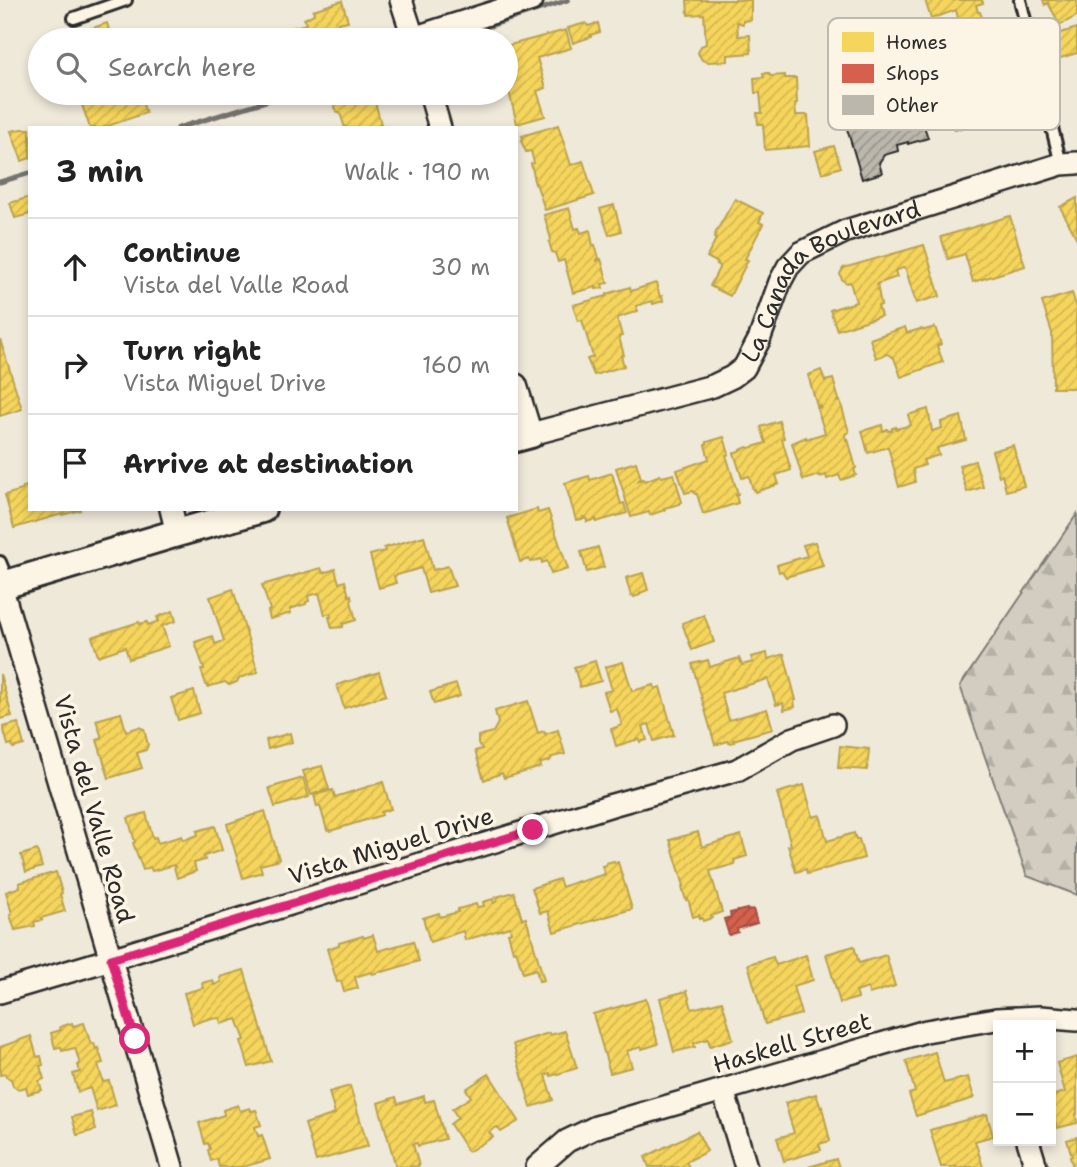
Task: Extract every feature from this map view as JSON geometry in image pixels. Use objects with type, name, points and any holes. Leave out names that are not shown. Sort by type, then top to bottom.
[{"type":"street","points":[[401,0],[410,28]]},
{"type":"street","points":[[447,28],[532,0]]},
{"type":"street","points":[[433,105],[439,126]]},
{"type":"street","name":"La Canada Boulevard","points":[[524,436],[713,386],[732,377],[744,368],[759,340],[780,282],[801,253],[846,231],[1069,163]]},
{"type":"street","points":[[518,398],[524,436]]},
{"type":"street","points":[[2,579],[174,521],[247,511]]},
{"type":"street","name":"Vista del Valle Road","points":[[2,579],[172,1167]]},
{"type":"street","name":"Vista Miguel Drive","points":[[0,992],[737,770],[792,739],[832,725]]},
{"type":"street","name":"Haskell Street","points":[[1028,1020],[1040,1017],[1077,1020]]},
{"type":"street","name":"Haskell Street","points":[[537,1167],[567,1141],[596,1127],[926,1031],[993,1028]]},
{"type":"street","points":[[723,1090],[746,1167]]},
{"type":"street","points":[[1029,1146],[1035,1167]]},
{"type":"lane","points":[[74,18],[126,0]]},
{"type":"lane","points":[[1020,0],[1025,18]]},
{"type":"lane","points":[[1059,130],[1069,163]]},
{"type":"green space","points":[[1077,514],[1077,895],[1027,876],[960,686]]},
{"type":"building: Homes","points":[[687,0],[751,0],[751,20],[743,21],[743,24],[737,22],[738,36],[750,35],[751,53],[728,55],[728,61],[702,60],[698,53],[701,46],[706,44],[704,14],[688,15]]},
{"type":"building: Homes","points":[[925,0],[982,0],[983,3],[976,5],[982,18],[958,18],[956,10],[931,18]]},
{"type":"building: Homes","points":[[1043,0],[1077,0],[1077,16],[1060,25],[1060,18],[1056,18],[1048,3],[1045,5]]},
{"type":"building: Homes","points":[[342,1],[348,21],[338,23],[340,28],[291,28],[306,24],[304,19],[314,14],[313,10]]},
{"type":"building: Homes","points":[[107,23],[108,28],[92,28]]},
{"type":"building: Homes","points":[[586,23],[588,26],[598,23],[600,32],[573,43],[568,28]]},
{"type":"building: Homes","points":[[1077,28],[1077,53],[1060,58],[1060,33]]},
{"type":"building: Homes","points":[[566,30],[571,48],[537,58],[546,88],[537,91],[545,116],[517,124],[512,105],[518,105],[518,43]]},
{"type":"building: Homes","points":[[763,73],[796,78],[796,115],[808,115],[810,146],[765,150],[763,124],[758,124],[757,113],[762,113],[760,93],[755,93],[754,78],[764,77]]},
{"type":"building: Homes","points":[[82,105],[143,105],[146,113],[108,126],[89,126]]},
{"type":"building: Homes","points":[[334,105],[376,105],[381,124],[344,126],[340,113],[337,113]]},
{"type":"building: Homes","points":[[558,125],[571,165],[583,161],[594,195],[545,210],[533,177],[531,151],[526,152],[521,141],[522,136]]},
{"type":"building: Homes","points":[[28,129],[28,159],[22,161],[11,131]]},
{"type":"building: Homes","points":[[834,146],[841,167],[822,173],[815,151]]},
{"type":"building: Homes","points":[[28,198],[28,215],[15,218],[10,203]]},
{"type":"building: Homes","points":[[1077,198],[1077,239],[1060,207]]},
{"type":"building: Homes","points":[[735,199],[763,213],[759,222],[763,224],[730,296],[710,286],[720,266],[707,257],[716,239],[716,232]]},
{"type":"building: Homes","points":[[614,205],[621,231],[609,235],[600,209]]},
{"type":"building: Homes","points":[[569,208],[575,229],[579,228],[581,233],[590,230],[599,258],[597,261],[601,259],[608,283],[602,284],[603,288],[596,287],[573,293],[564,260],[558,262],[552,252],[544,215]]},
{"type":"building: Homes","points":[[1010,216],[1025,266],[973,282],[965,254],[948,259],[941,237]]},
{"type":"building: Homes","points":[[924,245],[940,296],[916,303],[905,267],[895,271],[897,277],[877,284],[881,316],[837,330],[830,310],[856,302],[850,282],[842,280],[840,274],[843,268]]},
{"type":"building: Homes","points":[[656,283],[663,301],[636,306],[638,311],[617,318],[622,336],[619,337],[624,366],[594,375],[587,359],[593,357],[582,320],[578,321],[573,305],[630,287],[631,291]]},
{"type":"building: Homes","points":[[1072,293],[1077,308],[1077,388],[1053,388],[1052,333],[1042,302]]},
{"type":"building: Homes","points":[[905,327],[907,333],[935,327],[941,344],[937,346],[943,362],[901,377],[894,358],[887,354],[876,358],[870,339]]},
{"type":"building: Homes","points":[[0,339],[22,409],[0,416]]},
{"type":"building: Homes","points":[[821,370],[825,381],[833,379],[839,400],[837,402],[840,401],[849,432],[845,434],[846,440],[848,439],[856,468],[856,475],[841,480],[839,475],[827,479],[826,475],[820,475],[803,480],[792,443],[825,433],[817,408],[821,407],[817,406],[808,375]]},
{"type":"building: Homes","points":[[928,409],[932,431],[942,428],[941,422],[961,416],[966,440],[937,448],[939,455],[923,460],[925,465],[913,469],[915,482],[899,487],[888,447],[868,453],[862,431],[882,425],[883,431],[888,431],[911,425],[908,415]]},
{"type":"building: Homes","points":[[779,421],[791,470],[776,475],[779,484],[755,492],[749,476],[742,478],[734,453],[766,443],[761,427]]},
{"type":"building: Homes","points":[[724,437],[738,503],[703,514],[697,494],[693,491],[685,493],[677,470],[709,459],[705,445],[707,442]]},
{"type":"building: Homes","points":[[1013,445],[1024,486],[1006,491],[992,451]]},
{"type":"building: Homes","points":[[975,461],[983,487],[967,492],[959,465]]},
{"type":"building: Homes","points":[[636,462],[641,478],[639,480],[674,474],[682,502],[650,515],[649,512],[631,517],[616,468]]},
{"type":"building: Homes","points":[[612,473],[621,504],[624,503],[627,513],[596,522],[596,519],[587,522],[586,517],[576,520],[565,483],[589,476],[590,480]]},
{"type":"building: Homes","points":[[28,486],[28,511],[77,511],[14,528],[5,495],[22,490]]},
{"type":"building: Homes","points":[[537,509],[538,513],[548,510],[568,569],[551,574],[547,561],[542,563],[541,559],[530,562],[529,559],[520,562],[507,518]]},
{"type":"building: Homes","points":[[424,536],[433,570],[448,566],[455,586],[428,593],[421,568],[394,576],[396,583],[379,588],[370,555]]},
{"type":"building: Homes","points":[[815,542],[823,566],[786,577],[782,571],[779,572],[777,565],[807,556],[803,545]]},
{"type":"building: Homes","points":[[598,547],[604,567],[587,572],[581,552]]},
{"type":"building: Homes","points":[[321,568],[323,573],[335,569],[339,583],[345,581],[356,620],[343,624],[343,627],[332,628],[330,613],[325,615],[319,593],[308,596],[309,601],[306,604],[290,609],[291,613],[270,619],[262,585]]},
{"type":"building: Homes","points":[[643,573],[648,590],[631,596],[626,578]]},
{"type":"building: Homes","points":[[233,589],[258,672],[239,678],[237,682],[229,685],[225,682],[207,687],[195,642],[213,636],[215,644],[224,641],[210,597]]},
{"type":"building: Homes","points":[[173,611],[176,621],[162,626],[169,646],[129,659],[125,647],[98,656],[92,637],[139,622],[147,622],[148,625],[159,621],[157,617]]},
{"type":"building: Homes","points":[[704,615],[714,642],[692,650],[682,623]]},
{"type":"building: Homes","points":[[767,653],[768,659],[784,654],[796,700],[795,707],[784,710],[783,703],[776,705],[768,679],[721,693],[729,720],[767,709],[773,729],[733,740],[734,742],[715,745],[692,664],[708,660],[710,667],[739,658],[742,665],[753,662],[751,657]]},
{"type":"building: Homes","points":[[595,661],[601,681],[580,687],[574,667]]},
{"type":"building: Homes","points":[[623,662],[632,691],[654,685],[655,689],[660,687],[674,735],[654,741],[649,724],[643,726],[647,740],[640,742],[639,739],[616,746],[611,729],[622,725],[617,709],[610,711],[604,692],[612,690],[605,667]]},
{"type":"building: Homes","points":[[379,672],[386,695],[344,708],[337,685]]},
{"type":"building: Homes","points":[[0,674],[12,716],[0,719]]},
{"type":"building: Homes","points":[[456,684],[460,696],[434,704],[430,692]]},
{"type":"building: Homes","points":[[194,691],[200,713],[178,720],[171,698]]},
{"type":"building: Homes","points":[[528,701],[538,733],[558,730],[565,754],[540,762],[541,767],[504,778],[502,773],[484,780],[475,751],[482,749],[478,744],[478,736],[493,732],[498,723],[495,711]]},
{"type":"building: Homes","points":[[121,713],[126,731],[139,727],[144,729],[148,745],[146,750],[137,753],[142,768],[109,778],[97,740],[102,738],[96,720]]},
{"type":"building: Homes","points":[[18,723],[24,745],[13,748],[12,744],[8,745],[3,727]]},
{"type":"building: Homes","points":[[290,733],[292,742],[268,749],[266,740]]},
{"type":"building: Homes","points":[[840,746],[869,749],[867,770],[838,768]]},
{"type":"building: Homes","points":[[322,766],[329,789],[311,795],[303,771]]},
{"type":"building: Homes","points":[[303,778],[309,797],[275,807],[269,788]]},
{"type":"building: Homes","points":[[383,782],[391,809],[381,812],[382,815],[327,830],[314,795],[333,790],[335,797]]},
{"type":"building: Homes","points":[[804,785],[813,817],[820,815],[827,841],[854,833],[856,839],[859,839],[864,858],[807,874],[806,869],[796,872],[777,793]]},
{"type":"building: Homes","points":[[265,811],[279,859],[260,865],[262,872],[243,878],[227,824]]},
{"type":"building: Homes","points":[[146,813],[153,838],[156,837],[158,843],[182,836],[183,840],[198,835],[197,831],[215,826],[222,850],[204,856],[205,860],[194,863],[196,871],[177,878],[174,865],[152,871],[150,867],[143,870],[133,843],[135,842],[128,818]]},
{"type":"building: Homes","points":[[698,832],[702,847],[741,835],[747,856],[734,860],[735,864],[710,871],[722,912],[703,921],[699,915],[693,917],[688,899],[686,900],[670,840]]},
{"type":"building: Homes","points":[[37,850],[42,867],[26,872],[21,855]]},
{"type":"building: Homes","points":[[618,862],[632,909],[554,932],[548,911],[540,913],[532,888],[559,879],[562,887],[605,874],[602,866]]},
{"type":"building: Homes","points":[[56,872],[65,911],[41,918],[42,920],[34,922],[35,926],[15,930],[6,892],[20,887],[19,883]]},
{"type":"building: Homes","points":[[514,892],[522,919],[526,918],[544,980],[539,981],[536,969],[523,973],[516,950],[513,951],[508,933],[511,932],[510,927],[465,940],[463,931],[430,942],[423,918],[439,913],[440,917],[476,904],[477,907],[484,906],[483,902],[493,899],[494,903],[497,901],[496,897]]},
{"type":"building: Homes","points":[[373,935],[378,951],[413,941],[419,961],[355,977],[358,988],[344,992],[341,981],[337,982],[327,949],[339,943]]},
{"type":"building: Homes","points":[[854,946],[859,963],[886,955],[895,986],[869,994],[868,988],[856,992],[858,998],[840,1003],[826,954]]},
{"type":"building: Homes","points":[[806,955],[813,980],[793,986],[801,1014],[765,1024],[748,964],[773,957],[776,965]]},
{"type":"building: Homes","points":[[244,970],[271,1061],[249,1067],[241,1041],[245,1040],[237,1019],[221,1024],[220,1018],[211,1018],[193,1024],[184,993],[203,988],[202,983],[213,980],[214,985],[221,982],[220,977]]},
{"type":"building: Homes","points":[[687,991],[692,1009],[722,1001],[733,1039],[710,1046],[708,1039],[694,1043],[695,1047],[674,1052],[660,998]]},
{"type":"building: Homes","points":[[646,999],[658,1044],[627,1051],[632,1067],[610,1073],[593,1014]]},
{"type":"building: Homes","points":[[72,1023],[73,1026],[84,1023],[91,1044],[94,1043],[96,1049],[98,1048],[103,1063],[98,1064],[103,1082],[109,1081],[116,1105],[97,1111],[90,1088],[78,1092],[73,1074],[80,1072],[80,1064],[75,1048],[62,1051],[61,1047],[55,1048],[51,1033]]},
{"type":"building: Homes","points":[[565,1031],[577,1068],[551,1076],[550,1073],[545,1075],[553,1100],[531,1107],[513,1044]]},
{"type":"building: Homes","points":[[31,1036],[37,1057],[41,1056],[43,1065],[40,1066],[44,1079],[39,1081],[42,1090],[28,1094],[26,1087],[18,1089],[5,1074],[0,1075],[0,1047]]},
{"type":"building: Homes","points":[[935,1052],[944,1083],[968,1077],[974,1098],[916,1116],[909,1094],[915,1092],[906,1061]]},
{"type":"building: Homes","points":[[1077,1057],[1077,1123],[1057,1128],[1056,1095],[1065,1092],[1057,1063]]},
{"type":"building: Homes","points":[[489,1074],[519,1121],[501,1132],[497,1127],[489,1132],[493,1137],[468,1152],[450,1124],[458,1118],[452,1109],[471,1097],[466,1089]]},
{"type":"building: Homes","points":[[350,1086],[368,1146],[316,1161],[305,1124],[335,1114],[329,1092]]},
{"type":"building: Homes","points":[[816,1094],[830,1141],[819,1144],[821,1150],[784,1161],[777,1138],[794,1133],[785,1103]]},
{"type":"building: Homes","points":[[424,1096],[425,1102],[434,1100],[445,1139],[418,1146],[417,1143],[413,1144],[419,1166],[396,1167],[378,1103],[396,1097],[398,1104]]},
{"type":"building: Homes","points":[[238,1105],[240,1111],[250,1108],[251,1111],[256,1110],[261,1125],[255,1127],[258,1136],[262,1135],[270,1159],[243,1167],[219,1167],[217,1159],[211,1161],[210,1149],[208,1143],[205,1144],[199,1123],[224,1115],[223,1110]]},
{"type":"building: Homes","points":[[91,1112],[96,1130],[77,1135],[72,1117]]},
{"type":"building: Homes","points":[[987,1114],[993,1136],[975,1141],[983,1167],[941,1167],[930,1130]]},
{"type":"building: Homes","points":[[697,1131],[707,1151],[686,1162],[689,1167],[649,1167],[645,1157]]},
{"type":"building: Homes","points":[[1077,1137],[1077,1167],[1073,1167],[1067,1140]]},
{"type":"building: Homes","points":[[836,1159],[839,1167],[808,1167]]},
{"type":"building: Shops","points":[[753,909],[757,923],[737,929],[738,932],[729,935],[724,919],[731,917],[730,913]]},
{"type":"building: Other","points":[[847,130],[925,130],[928,138],[897,145],[898,151],[884,155],[879,163],[882,173],[862,179]]},
{"type":"waterway","points":[[484,28],[568,0]]},
{"type":"waterway","points":[[185,126],[253,105]]},
{"type":"waterway","points":[[0,182],[28,174]]},
{"type":"route","points":[[135,1039],[111,959],[533,830]]}]
